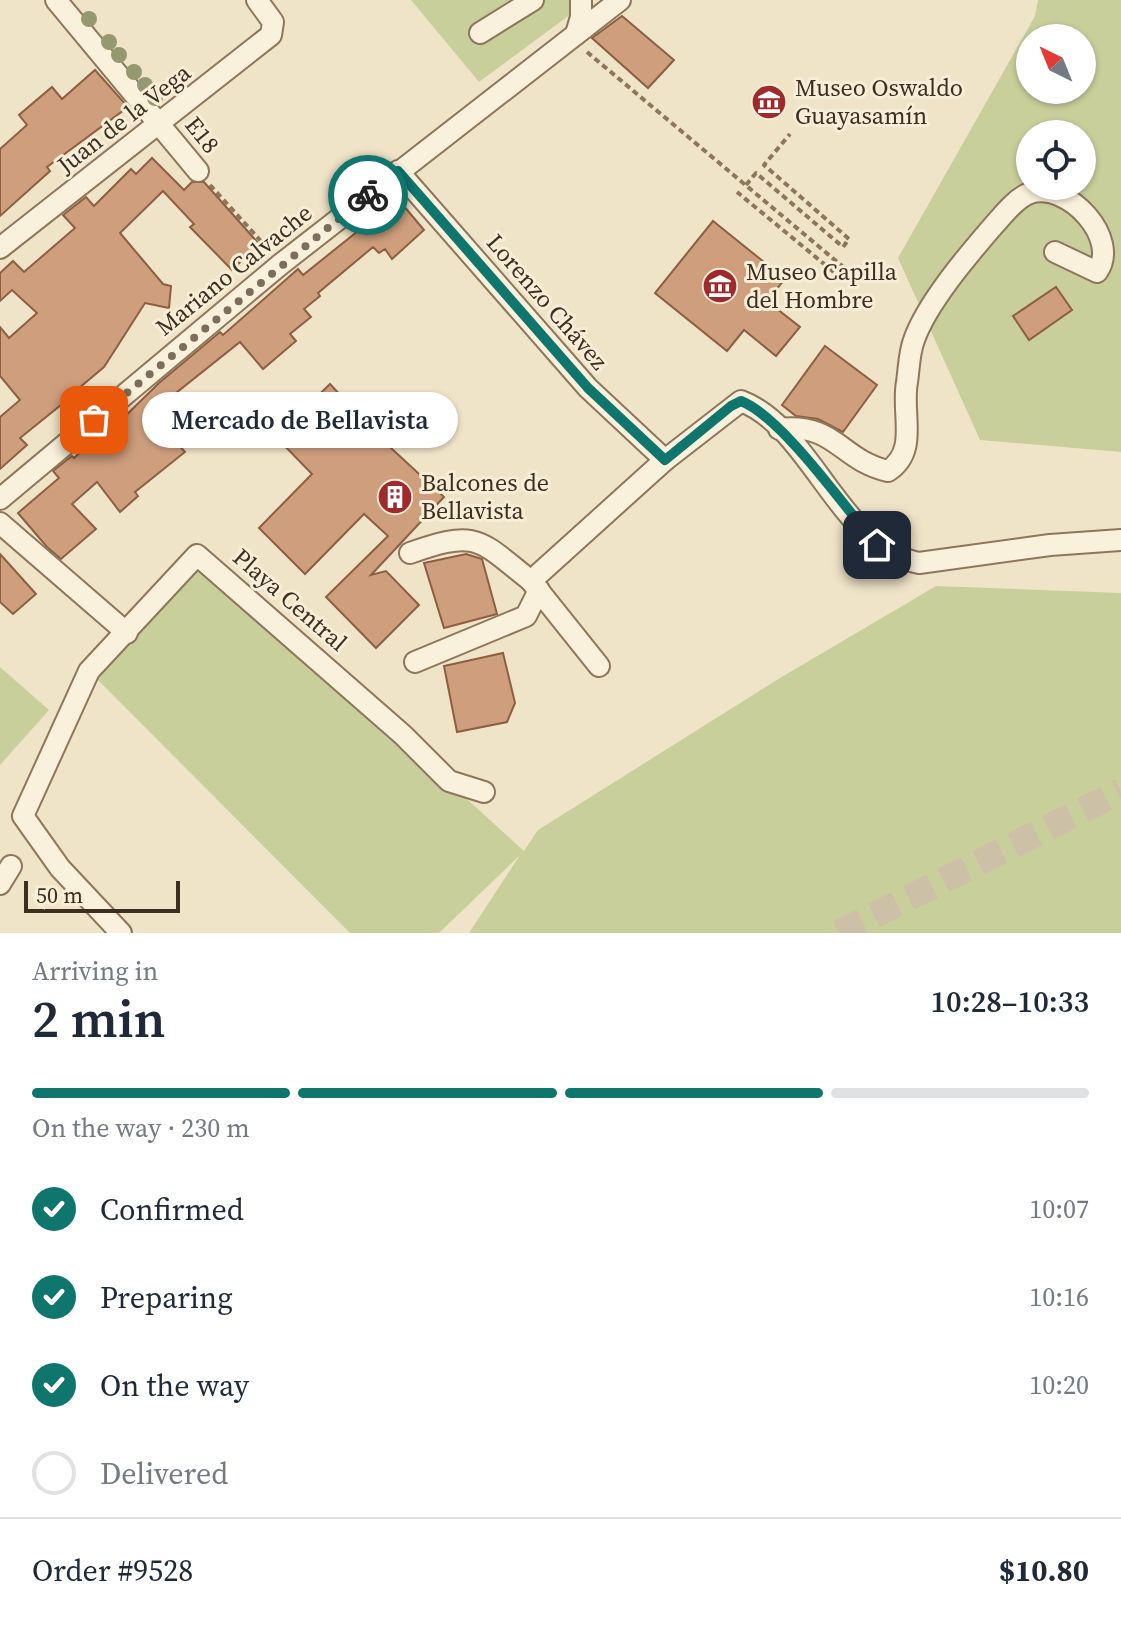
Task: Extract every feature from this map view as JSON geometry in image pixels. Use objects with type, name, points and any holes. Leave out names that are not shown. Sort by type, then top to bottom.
[{"type":"street","name":"E18","points":[[56,0],[198,171]]},
{"type":"street","name":"Juan de la Vega","points":[[0,248],[271,35],[274,27],[257,0]]},
{"type":"street","points":[[480,33],[533,0]]},
{"type":"street","points":[[573,36],[581,17],[581,0]]},
{"type":"street","name":"Mariano Calvache","points":[[0,499],[281,264],[620,0]]},
{"type":"street","name":"Lorenzo Chávez","points":[[398,171],[588,388],[665,460]]},
{"type":"street","points":[[779,429],[803,427],[825,433],[834,443],[875,468],[888,471],[900,463],[907,449],[904,394],[914,340],[942,292],[994,225],[1020,198],[1032,193],[1050,190],[1082,206],[1110,235],[1114,250],[1110,262],[1097,272],[1055,252]]},
{"type":"street","points":[[415,662],[526,616],[535,586],[665,460],[741,401],[755,406],[779,429],[877,545],[898,559],[919,563],[1050,545],[1121,540]]},
{"type":"street","points":[[0,523],[127,633],[89,671],[23,816],[51,857],[121,933]]},
{"type":"street","points":[[410,553],[449,541],[481,541],[535,586],[599,666]]},
{"type":"street","name":"Playa Central","points":[[127,633],[197,555],[403,735],[449,781],[484,792]]},
{"type":"street","points":[[0,884],[11,866]]},
{"type":"path","points":[[573,36],[848,271],[841,278],[737,192]]},
{"type":"path","points":[[746,185],[756,173],[843,247],[849,239],[764,165],[790,134]]},
{"type":"path","name":"E18","points":[[198,171],[281,264]]},
{"type":"green space","points":[[411,0],[590,0],[479,82]]},
{"type":"green space","points":[[1038,0],[1121,0],[1121,452],[980,440],[898,258],[1016,50],[1016,104],[1096,104],[1096,24],[1030,24]]},
{"type":"green space","points":[[201,557],[524,851],[538,830],[780,678],[936,586],[1121,593],[1121,933],[469,933],[520,855],[439,933],[350,933],[89,671]]},
{"type":"green space","points":[[0,667],[49,710],[0,765]]},
{"type":"building","points":[[622,16],[674,60],[648,88],[592,38]]},
{"type":"building","points":[[95,70],[128,107],[47,167],[50,171],[0,216],[0,149],[27,125],[19,115],[52,87],[62,99]]},
{"type":"building","points":[[152,158],[184,190],[192,182],[204,182],[259,244],[232,270],[190,227],[194,224],[163,191],[120,233],[163,284],[171,286],[169,308],[145,303],[104,367],[78,389],[86,400],[74,410],[66,401],[20,438],[27,445],[0,469],[0,417],[20,400],[0,376],[0,327],[9,338],[37,313],[12,290],[0,301],[0,273],[13,261],[24,272],[75,228],[63,215],[86,197],[94,206],[131,169],[136,174]]},
{"type":"building","points":[[398,199],[424,230],[392,259],[385,249],[379,253],[373,247],[318,293],[320,296],[304,309],[311,317],[290,334],[296,341],[263,369],[240,342],[176,393],[195,415],[189,420],[193,427],[176,442],[185,452],[135,492],[138,496],[120,512],[97,482],[72,504],[96,529],[61,559],[47,547],[18,513],[59,478],[53,471],[72,456],[74,458],[111,424],[114,427],[159,383],[220,332],[223,335],[298,269],[303,275]]},
{"type":"building","name":"Museo Capilla del Hombre","points":[[713,221],[785,279],[767,301],[800,327],[776,356],[744,330],[727,351],[655,293]]},
{"type":"building","points":[[1056,287],[1072,310],[1029,340],[1013,316]]},
{"type":"building","points":[[825,346],[877,385],[843,432],[818,419],[796,416],[782,405]]},
{"type":"building","points":[[330,384],[378,436],[444,497],[371,575],[386,571],[419,605],[376,648],[326,597],[388,536],[364,514],[305,574],[259,528],[312,474],[276,437]]},
{"type":"building","points":[[0,554],[36,594],[13,614],[0,602]]},
{"type":"building","name":"Balcones de Bellavista","points":[[466,554],[482,559],[497,614],[444,628],[424,563]]},
{"type":"building","points":[[503,653],[515,703],[507,722],[457,732],[444,666]]},
{"type":"tunnel","points":[[839,933],[1121,791]]},
{"type":"way so far","points":[[94,420],[368,195]]},
{"type":"place","name":"Museo Oswaldo Guayasamín","points":[[769,102]]},
{"type":"place","name":"Museo Capilla del Hombre","points":[[720,286]]},
{"type":"place","name":"Mercado de Bellavista","points":[[94,420]]},
{"type":"place","name":"Balcones de Bellavista","points":[[395,497]]},
{"type":"route","points":[[368,195],[398,171],[588,388],[665,460],[731,406],[741,401],[755,406],[779,429],[877,545]]}]
